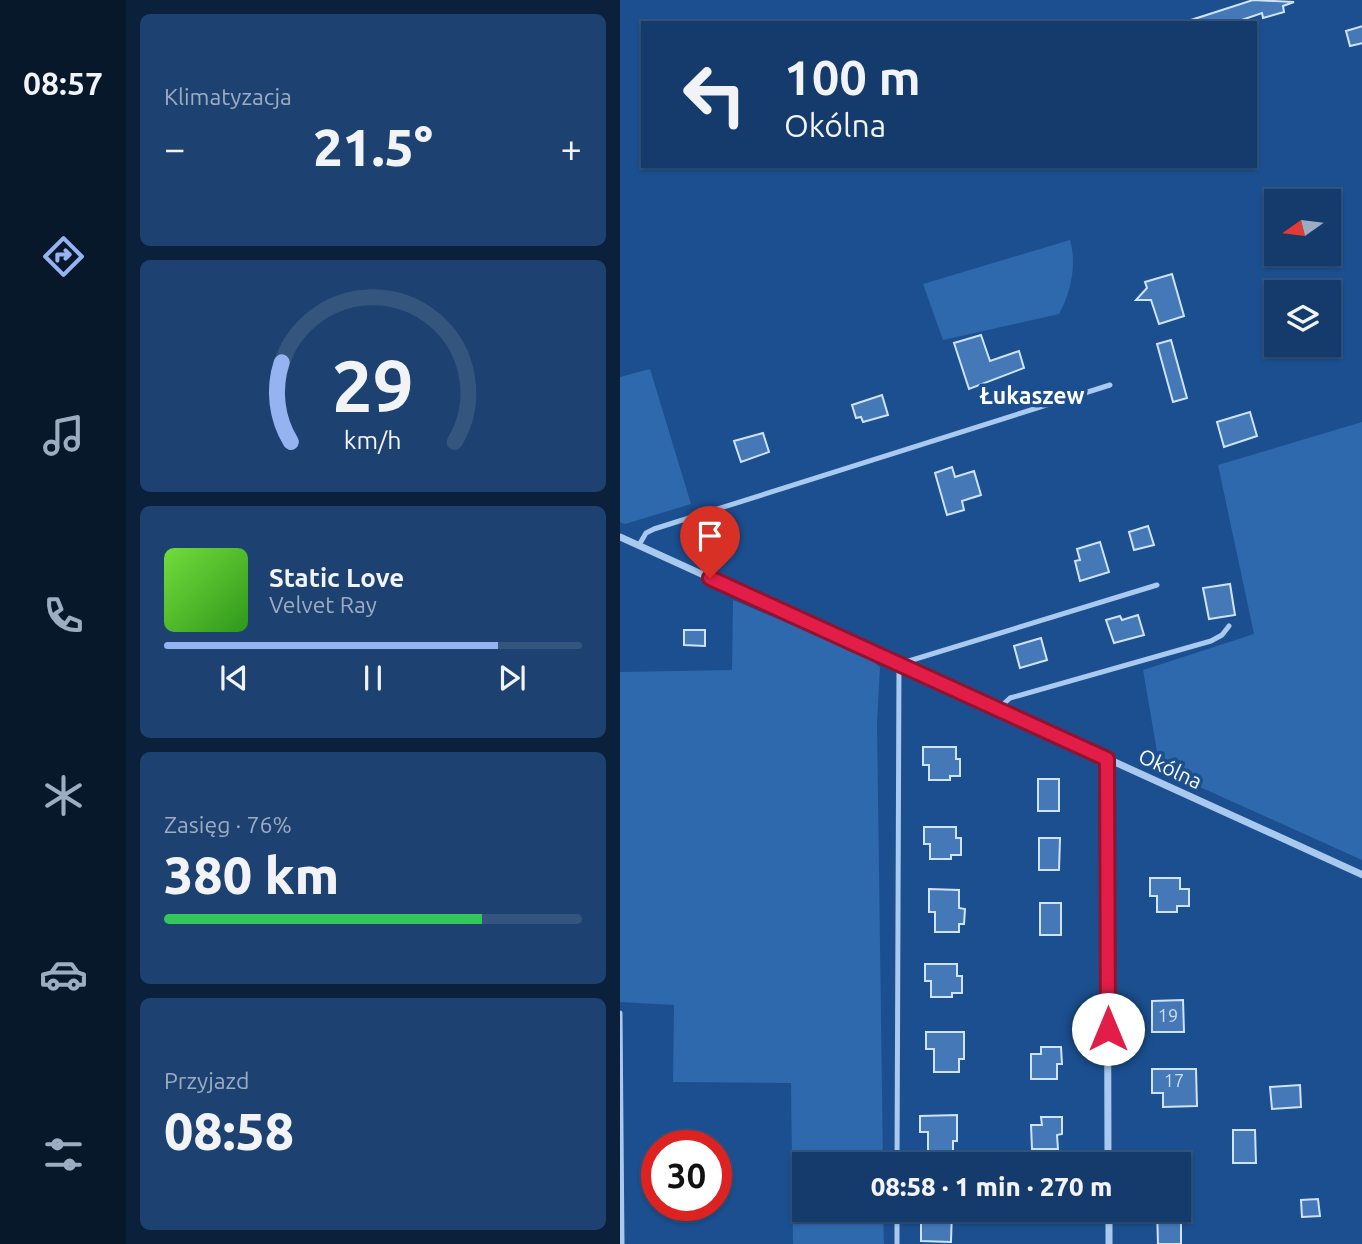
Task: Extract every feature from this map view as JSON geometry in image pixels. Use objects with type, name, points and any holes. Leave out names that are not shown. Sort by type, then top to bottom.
[{"type":"street","name":"Okólna","points":[[620,537],[1363,875]]},
{"type":"street","points":[[1107,759],[1108,1152]]},
{"type":"street","points":[[1109,1222],[1109,1244]]},
{"type":"lane","points":[[639,545],[646,533],[654,529],[1110,386]]},
{"type":"lane","points":[[897,1152],[899,664],[1157,585]]},
{"type":"lane","points":[[998,709],[1010,698],[1211,641],[1222,635],[1229,626]]},
{"type":"lane","points":[[620,1013],[622,1244]]},
{"type":"lane","points":[[897,1222],[897,1244]]},
{"type":"shaded area","points":[[1070,240],[1072,278],[1059,314],[943,340],[923,284]]},
{"type":"shaded area","points":[[650,369],[691,504],[625,524],[620,522],[620,377]]},
{"type":"shaded area","points":[[1363,422],[1362,860],[1160,769],[1143,670],[1254,634],[1218,465]]},
{"type":"shaded area","points":[[733,600],[867,657],[880,667],[877,722],[883,1152],[792,1152],[792,1164],[791,1083],[673,1082],[674,1005],[620,1002],[620,672],[732,670]]},
{"type":"shaded area","points":[[793,1222],[883,1222],[884,1244],[793,1244]]},
{"type":"building","points":[[1253,0],[1294,2],[1283,6],[1284,12],[1263,18],[1262,13],[1239,21],[1191,20]]},
{"type":"building","points":[[1363,26],[1363,43],[1350,46],[1346,31]]},
{"type":"building","points":[[1172,274],[1184,316],[1159,324],[1151,300],[1136,300],[1147,288],[1145,282]]},
{"type":"building","points":[[981,335],[990,361],[1019,351],[1024,368],[969,389],[954,343]]},
{"type":"building","points":[[1171,340],[1187,398],[1173,402],[1157,344]]},
{"type":"building","points":[[882,395],[888,415],[863,422],[861,417],[856,418],[852,405]]},
{"type":"building","points":[[1250,412],[1257,436],[1224,447],[1217,422]]},
{"type":"building","points":[[763,433],[769,452],[741,462],[734,441]]},
{"type":"building","points":[[952,467],[955,477],[974,471],[981,495],[962,501],[964,510],[947,515],[935,473]]},
{"type":"building","points":[[1148,526],[1154,545],[1134,550],[1129,532]]},
{"type":"building","points":[[1100,542],[1109,572],[1080,581],[1075,561],[1080,560],[1077,549]]},
{"type":"building","points":[[1230,584],[1235,615],[1209,619],[1203,588]]},
{"type":"building","points":[[1138,615],[1144,635],[1114,643],[1106,620],[1120,616],[1122,620]]},
{"type":"building","points":[[684,630],[705,630],[705,646],[684,645]]},
{"type":"building","points":[[1041,638],[1047,660],[1020,668],[1014,646]]},
{"type":"building","points":[[923,747],[956,747],[956,759],[960,759],[960,776],[950,776],[950,780],[929,780],[929,765],[923,765]]},
{"type":"building","points":[[1038,779],[1059,779],[1059,811],[1038,811]]},
{"type":"building","points":[[924,827],[956,827],[956,838],[961,838],[961,855],[951,855],[951,859],[930,859],[930,844],[924,844]]},
{"type":"building","points":[[1039,838],[1060,838],[1059,870],[1039,870]]},
{"type":"building","points":[[1150,878],[1180,878],[1180,889],[1189,889],[1189,906],[1177,906],[1177,912],[1157,912],[1157,896],[1150,896]]},
{"type":"building","points":[[929,889],[959,890],[959,908],[965,909],[964,924],[959,924],[959,932],[935,932],[935,912],[929,912]]},
{"type":"building","points":[[1040,903],[1061,903],[1061,935],[1040,935]]},
{"type":"building","points":[[925,964],[957,964],[957,976],[962,976],[962,993],[952,993],[952,997],[931,997],[931,981],[925,981]]},
{"type":"building","points":[[1183,1000],[1184,1032],[1152,1032],[1152,1001]]},
{"type":"building","points":[[926,1032],[964,1032],[964,1059],[959,1059],[959,1072],[934,1072],[934,1049],[926,1049]]},
{"type":"building","points":[[1041,1047],[1061,1047],[1062,1064],[1057,1064],[1057,1079],[1031,1079],[1031,1054],[1041,1054]]},
{"type":"building","points":[[1152,1069],[1196,1069],[1197,1106],[1163,1107],[1163,1093],[1152,1093]]},
{"type":"building","points":[[1300,1085],[1301,1107],[1272,1109],[1270,1087]]},
{"type":"building","points":[[957,1115],[957,1141],[953,1141],[953,1152],[928,1152],[928,1132],[920,1132],[920,1116]]},
{"type":"building","points":[[1041,1117],[1062,1117],[1062,1134],[1057,1135],[1058,1149],[1032,1149],[1031,1125],[1042,1125]]},
{"type":"building","points":[[1233,1130],[1255,1130],[1256,1163],[1233,1163]]},
{"type":"building","points":[[1318,1199],[1320,1216],[1302,1217],[1301,1200]]},
{"type":"building","points":[[952,1222],[951,1242],[921,1241],[921,1223]]},
{"type":"building","points":[[1157,1222],[1181,1222],[1181,1244],[1158,1244]]},
{"type":"district","name":"Łukaszew","points":[[1032,396]]},
{"type":"route","points":[[710,578],[1107,759],[1108,1029]]}]
